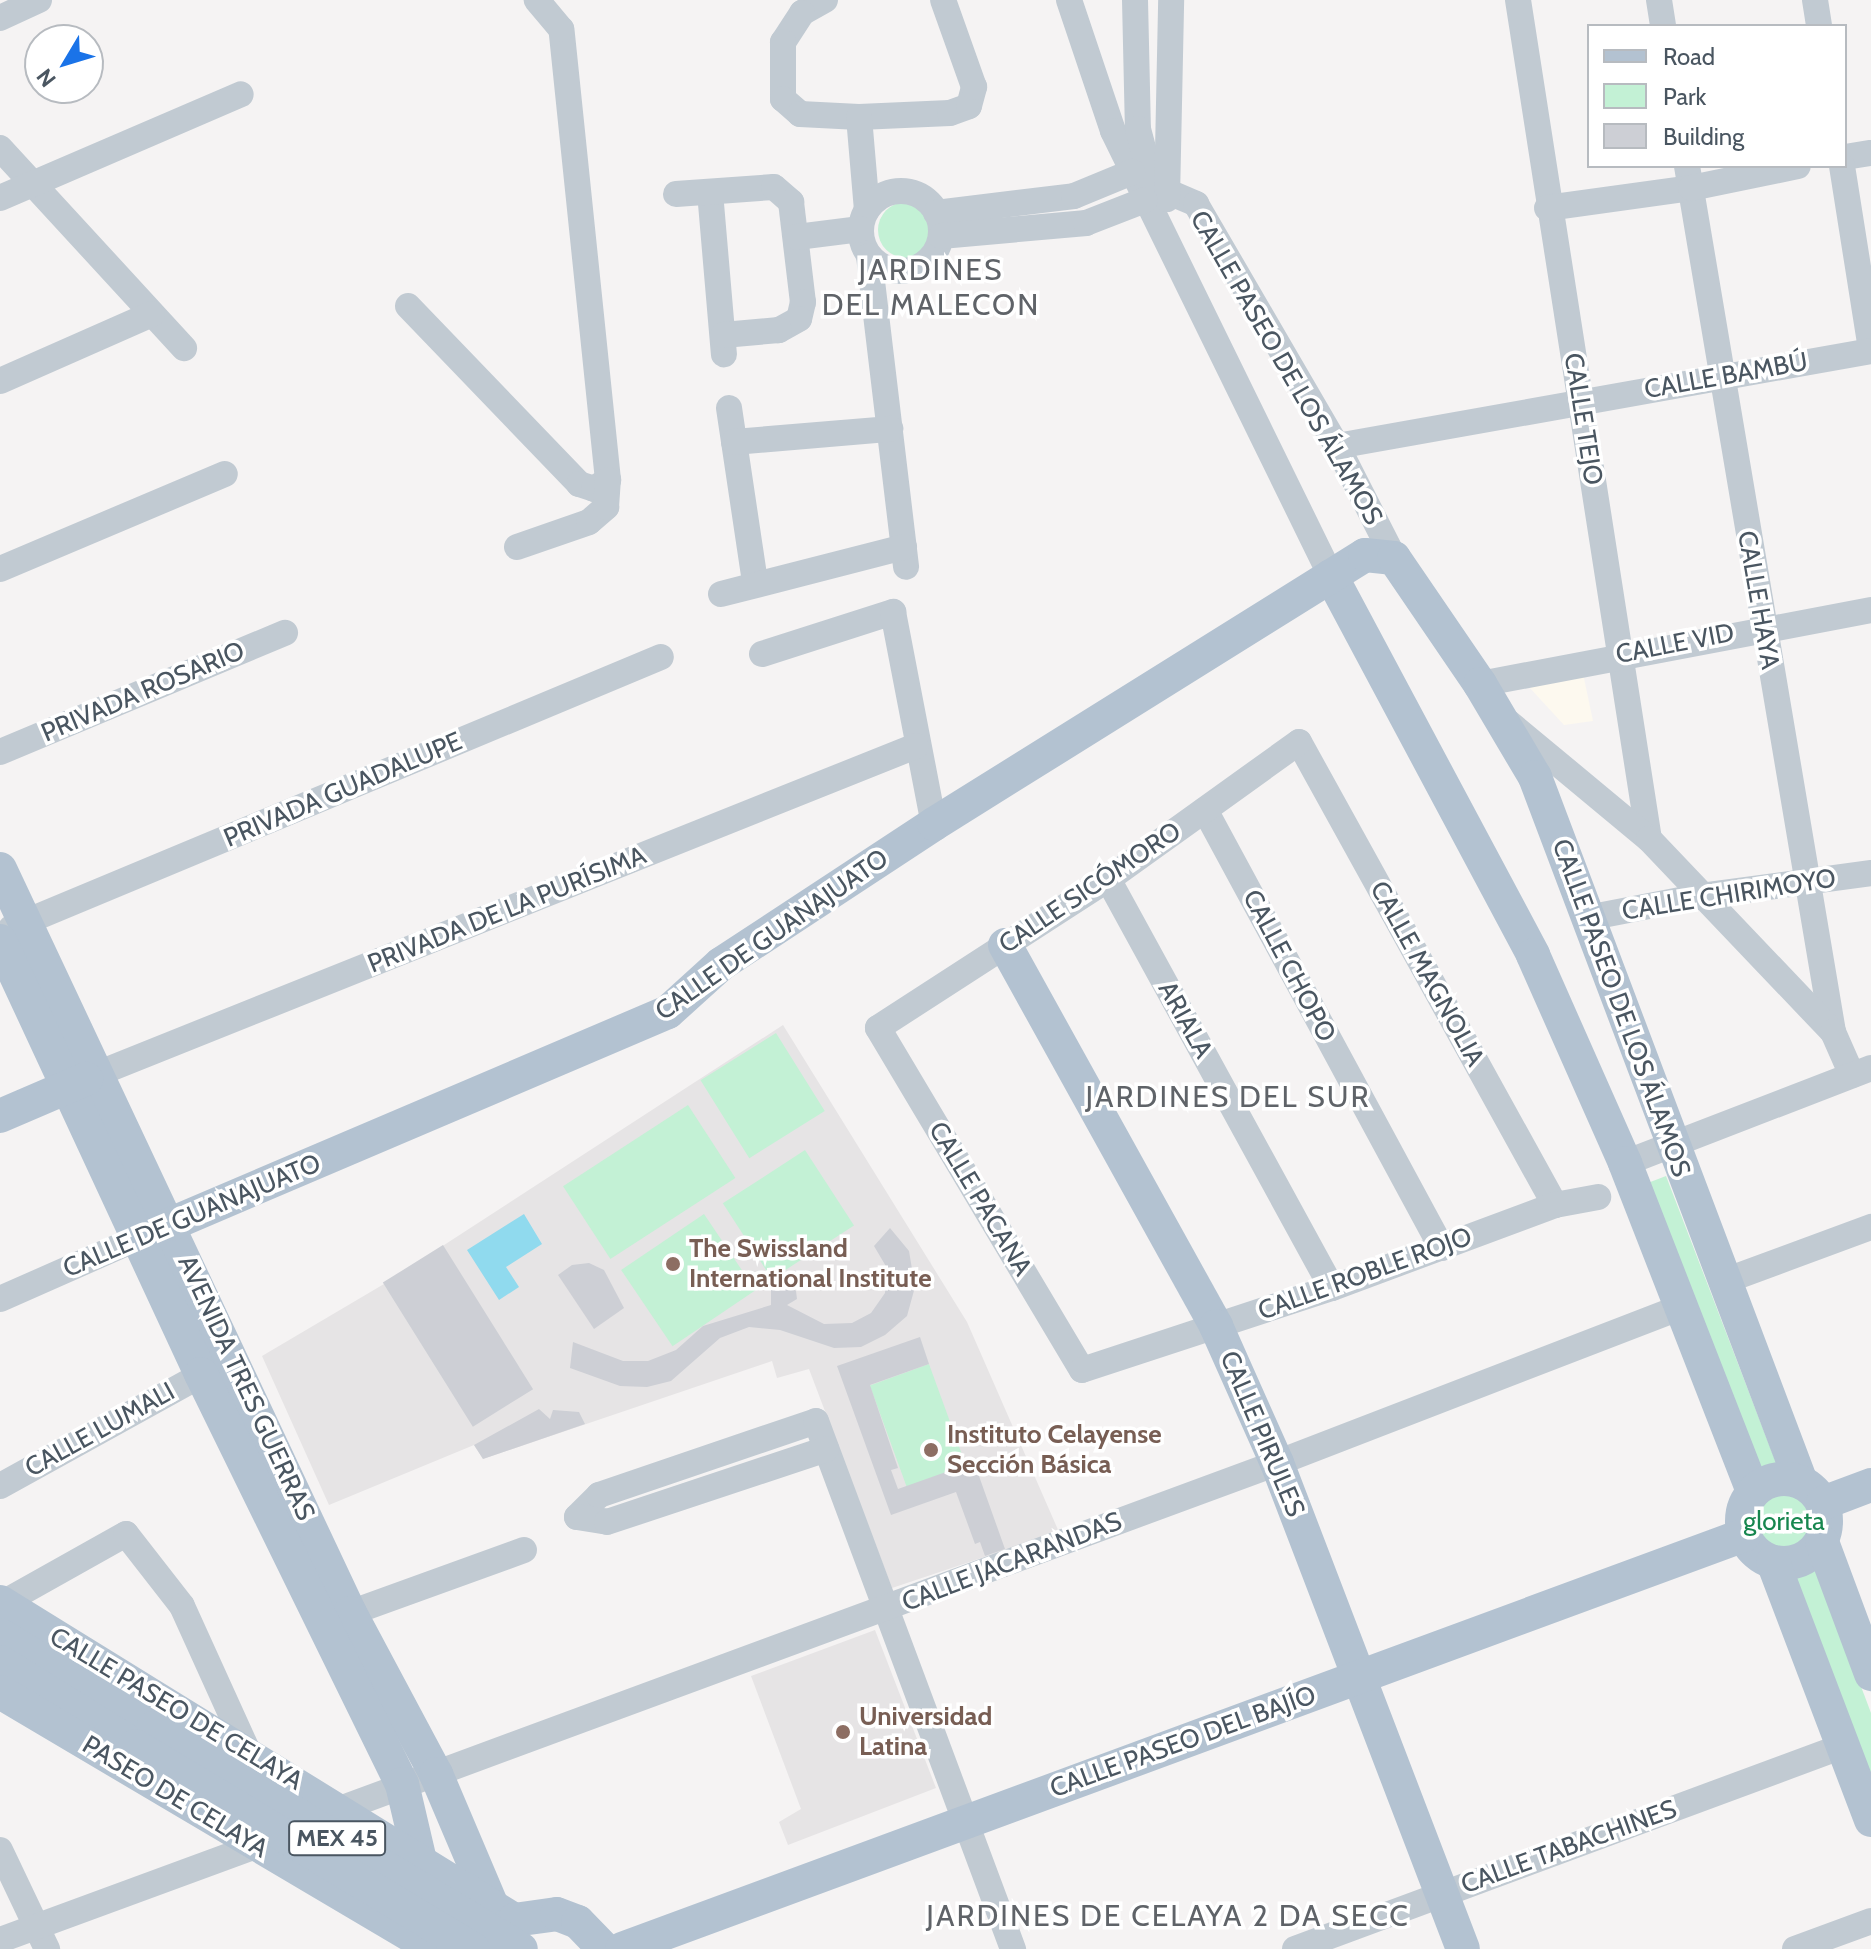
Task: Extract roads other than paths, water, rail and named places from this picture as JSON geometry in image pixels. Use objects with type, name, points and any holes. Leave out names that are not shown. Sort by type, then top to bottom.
[{"type":"main road","name":"CALLE PASEO DE LOS ÁLAMOS","points":[[1753,1491],[1625,1163],[1533,955],[1331,576],[1365,555],[1394,558],[1480,684],[1535,777],[1722,1282],[1812,1492]]},
{"type":"main road","name":"CALLE DE GUANAJUATO","points":[[156,1231],[668,1012],[721,964],[934,824],[1331,576]]},
{"type":"main road","name":"AVENIDA TRES GUERRAS","points":[[0,869],[8,932],[156,1231],[402,1784],[420,1861]]},
{"type":"main road","name":"CALLE PIRULES","points":[[1005,945],[1216,1326],[1277,1463],[1463,1949]]},
{"type":"main road","points":[[0,1116],[82,1080]]},
{"type":"main road","name":"AVENIDA TRES GUERRAS","points":[[216,1366],[436,1774],[509,1925]]},
{"type":"main road","points":[[1812,1492],[1827,1523],[1822,1542],[1809,1556],[1792,1563],[1773,1562],[1755,1552],[1744,1535],[1742,1512],[1753,1491],[1776,1479],[1812,1492],[1871,1485]]},
{"type":"main road","name":"CALLE PASEO DEL BAJÍO","points":[[622,1949],[1744,1535]]},
{"type":"main road","points":[[1822,1542],[1871,1674]]},
{"type":"main road","points":[[1773,1562],[1871,1820]]},
{"type":"main road","name":"MEX 45","points":[[1,1613],[144,1737],[473,1949]]},
{"type":"main road","name":"CALLE PASEO DE CELAYA","points":[[1,1613],[340,1809],[420,1861],[509,1925]]},
{"type":"main road","name":"MEX 45","points":[[0,1662],[509,1925]]},
{"type":"main road","name":"PASEO DE CELAYA","points":[[0,1692],[255,1846],[434,1949]]},
{"type":"main road","points":[[484,1949],[509,1925],[557,1914],[578,1922],[604,1949]]},
{"type":"street","points":[[0,18],[39,0]]},
{"type":"street","points":[[537,0],[561,29]]},
{"type":"street","points":[[517,547],[589,522],[606,507],[608,480],[561,29],[564,0]]},
{"type":"street","points":[[825,0],[802,13],[783,42],[785,105],[800,114],[859,117],[950,113],[969,106],[974,87],[943,0]]},
{"type":"street","name":"CALLE PASEO DE LOS ÁLAMOS","points":[[1069,0],[1132,172],[1156,196],[1196,204],[1337,446],[1394,558]]},
{"type":"street","name":"CALLE PASEO DE LOS ÁLAMOS","points":[[1135,0],[1138,129],[1168,239]]},
{"type":"street","name":"CALLE PASEO DE LOS ÁLAMOS","points":[[1171,0],[1156,196],[1168,239],[1331,576]]},
{"type":"street","name":"CALLE TEJO","points":[[1518,0],[1547,208],[1581,402],[1649,839]]},
{"type":"street","points":[[1659,0],[1663,24]]},
{"type":"street","points":[[1815,0],[1819,24]]},
{"type":"street","points":[[0,198],[241,94]]},
{"type":"street","points":[[721,594],[755,581],[905,557],[864,220],[859,117]]},
{"type":"street","points":[[0,148],[184,348]]},
{"type":"street","points":[[1847,157],[1871,153]]},
{"type":"street","points":[[1547,208],[1689,177],[1778,168]]},
{"type":"street","points":[[1842,168],[1871,350]]},
{"type":"street","points":[[863,171],[902,191],[916,194],[938,224]]},
{"type":"street","points":[[938,224],[1074,196],[1132,172]]},
{"type":"street","name":"CALLE HAYA","points":[[1689,177],[1762,628],[1810,883],[1833,1032]]},
{"type":"street","points":[[676,194],[710,192],[781,189],[791,202],[797,237],[803,302],[799,319],[779,330],[724,344],[710,192]]},
{"type":"street","points":[[797,237],[864,220],[876,199],[902,191]]},
{"type":"street","points":[[938,224],[1086,223],[1156,196]]},
{"type":"street","points":[[869,256],[892,271],[905,272],[929,260],[938,224]]},
{"type":"street","points":[[874,293],[892,271]]},
{"type":"street","points":[[408,306],[579,484],[594,489],[608,480]]},
{"type":"street","points":[[0,381],[152,314]]},
{"type":"street","name":"CALLE BAMBÚ","points":[[1337,446],[1871,350]]},
{"type":"street","points":[[729,408],[755,581]]},
{"type":"street","points":[[734,442],[890,429]]},
{"type":"street","points":[[0,569],[225,474]]},
{"type":"street","name":"CALLE VID","points":[[1480,684],[1618,654],[1871,610]]},
{"type":"street","points":[[762,654],[893,612],[916,746],[934,824]]},
{"type":"street","name":"PRIVADA ROSARIO","points":[[0,752],[285,633]]},
{"type":"street","name":"PRIVADA GUADALUPE","points":[[8,932],[661,657]]},
{"type":"street","points":[[1498,713],[1649,839],[1833,1032],[1862,1071],[1625,1163]]},
{"type":"street","name":"CALLE SICÓMORO","points":[[878,1028],[1108,879],[1299,742]]},
{"type":"street","name":"CALLE MAGNOLIA","points":[[1299,742],[1555,1205]]},
{"type":"street","name":"PRIVADA DE LA PURÍSIMA","points":[[82,1080],[916,746]]},
{"type":"street","name":"CALLE CHOPO","points":[[1205,810],[1442,1248]]},
{"type":"street","name":"CALLE CHIRIMOYO","points":[[1587,918],[1701,896],[1871,873]]},
{"type":"street","name":"ARIALA","points":[[1108,879],[1332,1288]]},
{"type":"street","name":"CALLE PACANA","points":[[878,1028],[1082,1370]]},
{"type":"street","name":"CALLE ROBLE ROJO","points":[[1082,1370],[1332,1288],[1555,1205],[1598,1197]]},
{"type":"street","points":[[1722,1282],[1871,1227]]},
{"type":"street","name":"CALLE DE GUANAJUATO","points":[[0,1299],[156,1231]]},
{"type":"street","name":"CALLE JACARANDAS","points":[[340,1809],[1277,1463],[1681,1307]]},
{"type":"street","name":"CALLE LUMALI","points":[[0,1486],[216,1366]]},
{"type":"street","points":[[826,1449],[607,1522],[577,1517],[599,1495],[816,1421],[1013,1949]]},
{"type":"street","points":[[696,1462],[708,1488]]},
{"type":"street","points":[[1,1613],[126,1534],[182,1606],[249,1754]]},
{"type":"street","points":[[350,1613],[524,1550]]},
{"type":"street","name":"CALLE TABACHINES","points":[[1295,1949],[1843,1746]]},
{"type":"street","points":[[0,1940],[41,1938],[255,1846]]},
{"type":"street","points":[[0,1850],[41,1938]]},
{"type":"street","points":[[387,1922],[424,1897],[420,1861]]},
{"type":"street","points":[[1795,1949],[1871,1921]]},
{"type":"water","points":[[524,1214],[542,1244],[506,1267],[519,1287],[499,1300],[467,1250]]},
{"type":"place","name":"The Swissland International Institute","points":[[673,1264]]},
{"type":"place","name":"Instituto Celayense Sección Básica","points":[[931,1450]]},
{"type":"place","name":"Universidad Latina","points":[[843,1732]]},
{"type":"district","name":"JARDINES DEL MALECON","points":[[931,287]]},
{"type":"district","name":"JARDINES DEL SUR","points":[[1228,1097]]},
{"type":"district","name":"JARDINES DE CELAYA 2 DA SECC","points":[[1168,1916]]},
{"type":"park label","name":"glorieta","points":[[1784,1522]]}]
